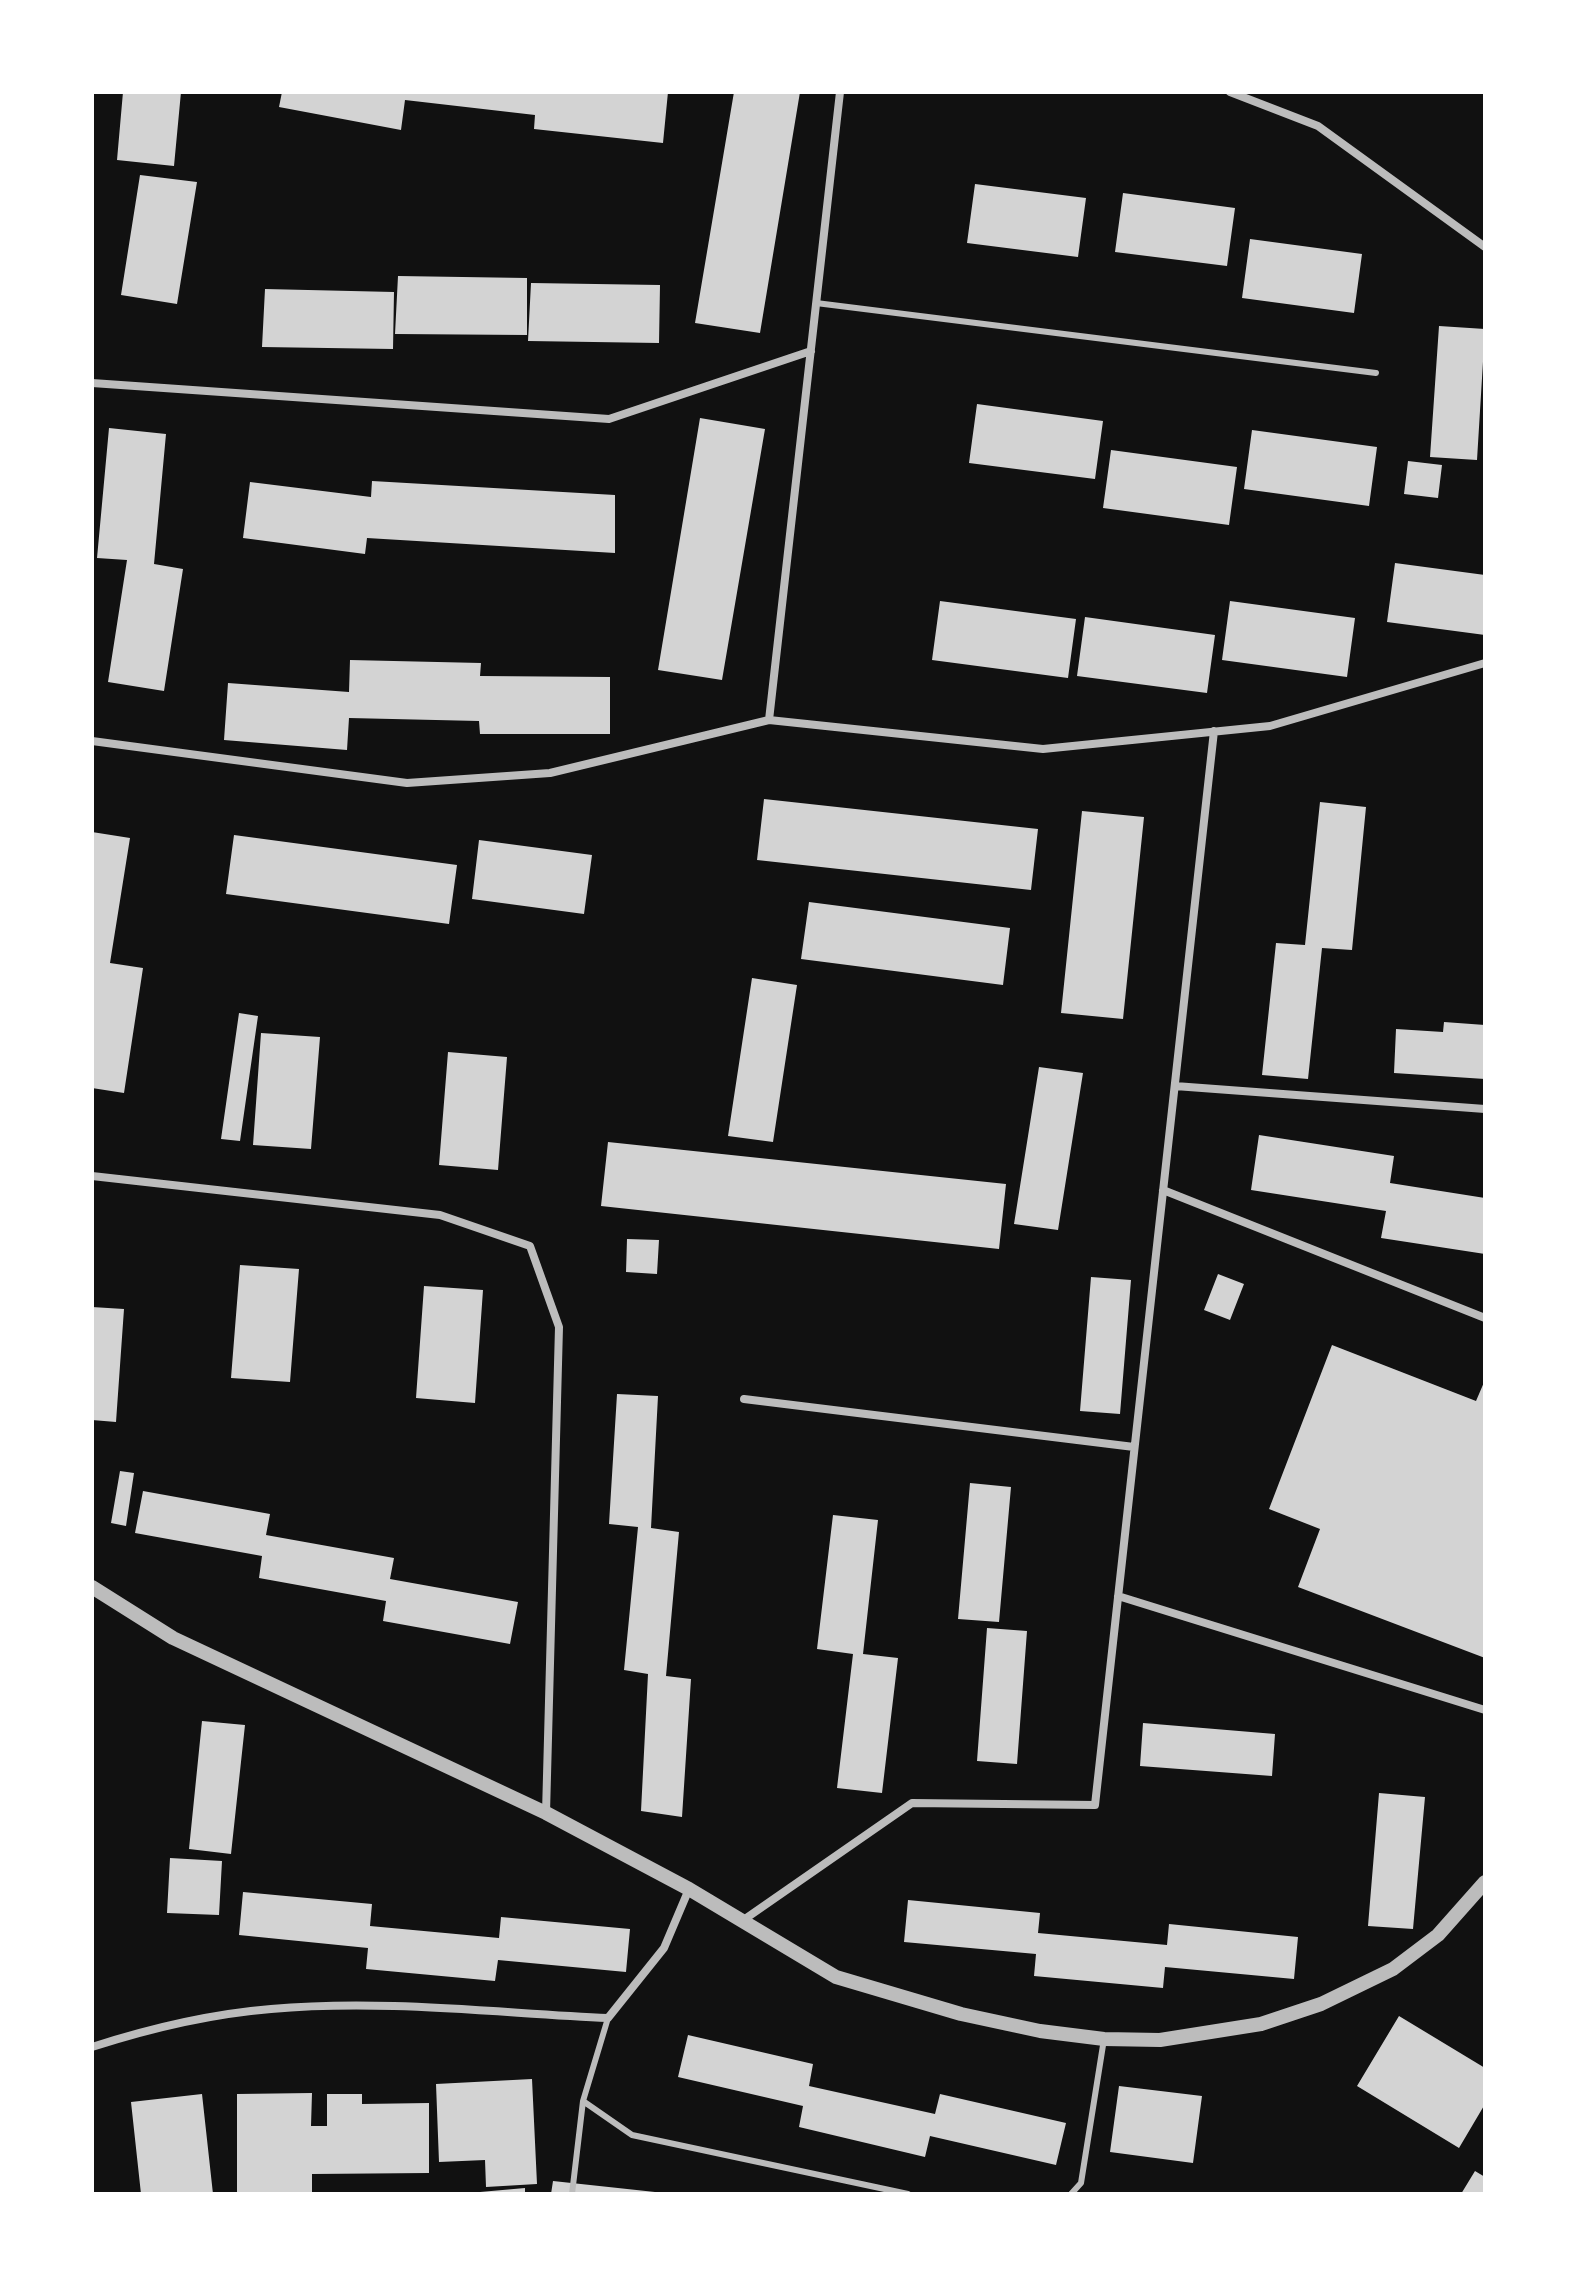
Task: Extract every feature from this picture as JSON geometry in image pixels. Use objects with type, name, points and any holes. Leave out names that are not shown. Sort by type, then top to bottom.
[{"type":"street","points":[[769,720],[840,92]]},
{"type":"street","points":[[1230,92],[1318,126],[1485,247]]},
{"type":"street","points":[[92,383],[609,419],[811,351]]},
{"type":"street","points":[[92,741],[407,783],[550,773],[769,720],[1043,749],[1270,726],[1485,663]]},
{"type":"street","points":[[742,1921],[912,1803],[1095,1805],[1214,731]]},
{"type":"street","points":[[1175,1086],[1485,1109]]},
{"type":"street","points":[[92,1176],[440,1215],[530,1246],[559,1327],[546,1813]]},
{"type":"street","points":[[1163,1190],[1485,1318]]},
{"type":"street","points":[[744,1399],[1134,1447]]},
{"type":"street","points":[[92,1587],[173,1638],[546,1813],[689,1889],[836,1977],[961,2014],[1040,2031],[1104,2039],[1160,2040],[1261,2024],[1321,2004],[1393,1969],[1438,1935],[1485,1882]]},
{"type":"street","points":[[1118,1596],[1485,1710]]},
{"type":"street","points":[[92,2047],[201,2018],[273,2009],[357,2007],[608,2018],[664,1948],[689,1889]]},
{"type":"lane","points":[[816,303],[1376,373]]},
{"type":"lane","points":[[572,2194],[583,2101],[608,2018]]},
{"type":"lane","points":[[1071,2194],[1081,2183],[1104,2039]]},
{"type":"lane","points":[[583,2101],[632,2135],[908,2194]]},
{"type":"building","points":[[123,92],[181,92],[174,166],[117,160]]},
{"type":"building","points":[[282,92],[668,92],[663,143],[534,129],[535,115],[405,100],[401,130],[279,107]]},
{"type":"building","points":[[734,92],[800,92],[760,333],[695,323]]},
{"type":"building","points":[[140,175],[197,182],[177,304],[121,295]]},
{"type":"building","points":[[975,184],[1086,198],[1078,257],[967,243]]},
{"type":"building","points":[[1123,193],[1235,208],[1227,266],[1115,252]]},
{"type":"building","points":[[1250,239],[1362,254],[1354,313],[1242,298]]},
{"type":"building","points":[[398,276],[527,278],[527,335],[395,334]]},
{"type":"building","points":[[531,283],[660,285],[659,343],[528,341]]},
{"type":"building","points":[[265,289],[394,292],[393,349],[262,347]]},
{"type":"building","points":[[1439,326],[1485,329],[1477,460],[1430,457]]},
{"type":"building","points":[[977,404],[1103,421],[1095,479],[969,463]]},
{"type":"building","points":[[700,418],[765,429],[722,680],[658,670]]},
{"type":"building","points":[[109,428],[166,434],[154,564],[183,569],[164,691],[108,682],[127,560],[97,558]]},
{"type":"building","points":[[1252,430],[1377,447],[1369,506],[1244,489]]},
{"type":"building","points":[[1111,450],[1237,467],[1229,525],[1103,508]]},
{"type":"building","points":[[1408,461],[1442,465],[1438,498],[1404,494]]},
{"type":"building","points":[[372,481],[615,495],[615,553],[367,538],[365,554],[243,538],[250,482],[371,497]]},
{"type":"building","points":[[1395,563],[1485,575],[1485,635],[1387,622]]},
{"type":"building","points":[[940,601],[1076,619],[1068,678],[932,660]]},
{"type":"building","points":[[1230,601],[1355,618],[1347,677],[1222,660]]},
{"type":"building","points":[[1085,617],[1215,635],[1207,693],[1077,676]]},
{"type":"building","points":[[350,660],[481,663],[480,676],[610,677],[610,734],[480,734],[479,721],[349,718],[347,750],[224,740],[228,683],[349,692]]},
{"type":"building","points":[[764,799],[1038,829],[1031,890],[757,860]]},
{"type":"building","points":[[1320,802],[1366,807],[1352,950],[1322,948],[1308,1079],[1262,1075],[1276,943],[1305,945]]},
{"type":"building","points":[[1082,811],[1144,817],[1123,1019],[1061,1013]]},
{"type":"building","points":[[92,832],[130,838],[110,963],[143,968],[124,1093],[92,1088]]},
{"type":"building","points":[[234,835],[457,865],[449,924],[226,894]]},
{"type":"building","points":[[479,840],[592,855],[584,914],[472,899]]},
{"type":"building","points":[[809,902],[1010,928],[1003,985],[801,959]]},
{"type":"building","points":[[752,978],[797,985],[773,1142],[728,1136]]},
{"type":"building","points":[[239,1013],[258,1016],[240,1141],[221,1139]]},
{"type":"building","points":[[1444,1022],[1485,1025],[1485,1079],[1394,1073],[1396,1029],[1443,1032]]},
{"type":"building","points":[[261,1033],[320,1037],[311,1149],[253,1145]]},
{"type":"building","points":[[448,1052],[507,1057],[498,1170],[439,1165]]},
{"type":"building","points":[[1039,1067],[1083,1073],[1058,1230],[1014,1224]]},
{"type":"building","points":[[1259,1135],[1394,1156],[1390,1183],[1485,1198],[1485,1254],[1381,1238],[1386,1211],[1251,1190]]},
{"type":"building","points":[[608,1142],[1006,1184],[999,1249],[601,1206]]},
{"type":"building","points":[[627,1239],[659,1240],[657,1274],[626,1272]]},
{"type":"building","points":[[240,1265],[299,1269],[290,1382],[231,1378]]},
{"type":"building","points":[[1218,1274],[1244,1284],[1230,1320],[1204,1310]]},
{"type":"building","points":[[1091,1277],[1131,1280],[1120,1414],[1080,1411]]},
{"type":"building","points":[[424,1286],[483,1290],[475,1403],[416,1398]]},
{"type":"building","points":[[92,1307],[124,1309],[116,1422],[92,1420]]},
{"type":"building","points":[[1332,1345],[1476,1401],[1485,1380],[1485,1658],[1298,1587],[1320,1529],[1269,1509]]},
{"type":"building","points":[[617,1394],[658,1396],[651,1528],[679,1532],[666,1676],[691,1679],[682,1817],[641,1811],[648,1674],[624,1670],[638,1527],[609,1524]]},
{"type":"building","points":[[120,1471],[134,1473],[126,1526],[111,1523]]},
{"type":"building","points":[[970,1483],[1011,1487],[999,1622],[958,1619]]},
{"type":"building","points":[[143,1491],[270,1514],[266,1535],[394,1558],[390,1579],[518,1602],[510,1644],[383,1621],[386,1601],[259,1578],[262,1556],[135,1533]]},
{"type":"building","points":[[833,1515],[878,1520],[863,1654],[898,1658],[882,1793],[837,1788],[853,1654],[817,1649]]},
{"type":"building","points":[[987,1628],[1027,1631],[1017,1764],[977,1761]]},
{"type":"building","points":[[202,1721],[245,1725],[231,1854],[189,1849]]},
{"type":"building","points":[[1143,1723],[1275,1734],[1272,1776],[1140,1766]]},
{"type":"building","points":[[1379,1793],[1425,1797],[1413,1929],[1368,1926]]},
{"type":"building","points":[[170,1858],[222,1861],[219,1915],[167,1913]]},
{"type":"building","points":[[243,1892],[372,1904],[370,1926],[499,1938],[501,1917],[630,1929],[626,1972],[498,1960],[495,1981],[366,1969],[368,1948],[239,1935]]},
{"type":"building","points":[[908,1900],[1040,1913],[1038,1933],[1167,1945],[1169,1924],[1298,1937],[1294,1979],[1165,1967],[1163,1988],[1034,1976],[1036,1954],[904,1942]]},
{"type":"building","points":[[1399,2016],[1485,2068],[1485,2104],[1459,2148],[1357,2086]]},
{"type":"building","points":[[688,2035],[813,2064],[809,2086],[935,2114],[940,2094],[1066,2123],[1056,2165],[930,2136],[925,2157],[799,2127],[803,2106],[678,2077]]},
{"type":"building","points":[[532,2079],[537,2184],[486,2187],[485,2160],[439,2162],[436,2084]]},
{"type":"building","points":[[1119,2086],[1202,2096],[1193,2163],[1110,2152]]},
{"type":"building","points":[[312,2093],[311,2126],[327,2126],[327,2094],[362,2094],[362,2104],[429,2103],[429,2173],[312,2174],[312,2194],[237,2194],[237,2094]]},
{"type":"building","points":[[202,2094],[213,2194],[141,2194],[131,2102]]},
{"type":"building","points":[[1475,2171],[1485,2177],[1485,2194],[1461,2194]]},
{"type":"building","points":[[553,2181],[655,2192],[655,2194],[551,2194]]},
{"type":"building","points":[[525,2188],[525,2194],[480,2194],[480,2192]]}]
